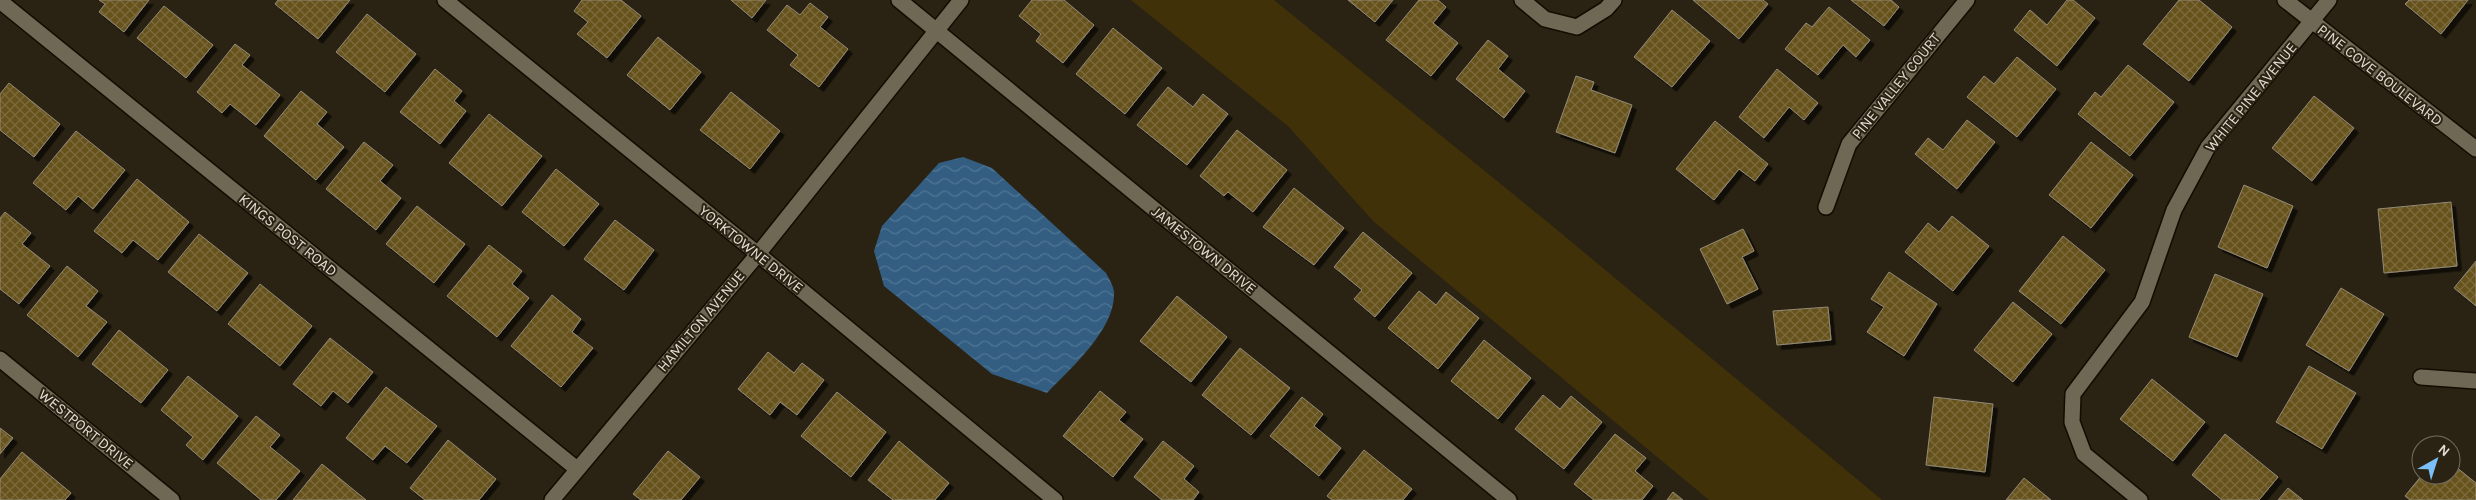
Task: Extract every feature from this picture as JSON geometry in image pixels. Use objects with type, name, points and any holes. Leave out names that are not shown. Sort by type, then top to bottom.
[{"type":"street","name":"YORKTOWNE DRIVE","points":[[445,0],[758,254],[1055,500]]},
{"type":"street","name":"JAMESTOWN DRIVE","points":[[899,0],[1509,500]]},
{"type":"street","name":"HAMILTON AVENUE","points":[[552,500],[576,469],[758,254],[961,0]]},
{"type":"street","points":[[1522,0],[1546,19],[1577,27],[1606,9],[1614,0]]},
{"type":"street","name":"PINE VALLEY COURT","points":[[1826,207],[1849,144],[1967,0]]},
{"type":"street","name":"PINE COVE BOULEVARD","points":[[2286,0],[2476,149]]},
{"type":"street","name":"WHITE PINE AVENUE","points":[[2140,500],[2084,454],[2072,422],[2073,394],[2142,302],[2174,210],[2208,146],[2329,0]]},
{"type":"street","name":"KINGS POST ROAD","points":[[0,2],[576,469]]},
{"type":"street","name":"WESTPORT DRIVE","points":[[0,359],[172,500]]},
{"type":"street","points":[[2421,377],[2476,381]]},
{"type":"shaded area","points":[[1131,0],[1274,0],[1550,224],[1882,500],[1709,500],[1373,221],[1289,127]]},
{"type":"water","points":[[963,157],[992,168],[1106,273],[1113,287],[1112,308],[1107,322],[1099,335],[1078,361],[1047,393],[992,374],[884,286],[874,251],[882,226],[939,163]]},
{"type":"building","points":[[99,0],[149,0],[124,32],[99,12],[105,4]]},
{"type":"building","points":[[278,0],[350,0],[318,39],[275,4]]},
{"type":"building","points":[[582,0],[621,0],[641,16],[607,58],[577,34],[588,22],[574,11]]},
{"type":"building","points":[[731,0],[766,0],[752,18]]},
{"type":"building","points":[[1032,0],[1064,0],[1094,25],[1063,63],[1036,41],[1041,34],[1019,16]]},
{"type":"building","points":[[1348,0],[1393,0],[1375,22]]},
{"type":"building","points":[[1419,0],[1438,0],[1446,7],[1433,23],[1458,43],[1431,76],[1386,40]]},
{"type":"building","points":[[1693,0],[1763,0],[1768,4],[1739,39]]},
{"type":"building","points":[[1851,0],[1891,0],[1899,7],[1884,26]]},
{"type":"building","points":[[2067,0],[2073,0],[2095,18],[2057,66],[2014,30],[2030,10],[2047,25]]},
{"type":"building","points":[[2179,0],[2199,0],[2232,27],[2189,81],[2143,44]]},
{"type":"building","points":[[2409,0],[2468,0],[2441,34],[2405,4]]},
{"type":"building","points":[[810,3],[828,17],[820,27],[848,49],[819,87],[790,65],[798,55],[767,30],[787,5],[800,15]]},
{"type":"building","points":[[164,6],[213,45],[186,78],[137,38]]},
{"type":"building","points":[[1829,7],[1870,40],[1856,57],[1843,45],[1818,75],[1785,49],[1806,23],[1812,27]]},
{"type":"building","points":[[1672,10],[1710,41],[1672,87],[1634,57]]},
{"type":"building","points":[[367,14],[416,54],[385,92],[336,52]]},
{"type":"building","points":[[1113,28],[1162,68],[1125,114],[1076,74]]},
{"type":"building","points":[[658,37],[701,72],[670,110],[627,75]]},
{"type":"building","points":[[1488,40],[1508,56],[1498,69],[1525,91],[1504,118],[1456,79]]},
{"type":"building","points":[[235,44],[250,55],[242,65],[280,95],[256,125],[230,104],[222,113],[197,92]]},
{"type":"building","points":[[2017,57],[2056,89],[2017,137],[1967,97],[1984,76],[1994,84]]},
{"type":"building","points":[[2128,65],[2174,102],[2130,156],[2078,114],[2095,92],[2101,97]]},
{"type":"building","points":[[435,69],[462,91],[454,101],[466,111],[440,144],[400,112]]},
{"type":"building","points":[[1777,69],[1818,103],[1804,120],[1789,107],[1764,138],[1739,117]]},
{"type":"building","points":[[1576,76],[1594,82],[1591,90],[1632,105],[1615,153],[1556,132]]},
{"type":"building","points":[[9,83],[60,124],[34,157],[0,130],[0,94]]},
{"type":"building","points":[[1168,87],[1193,107],[1203,94],[1228,114],[1187,165],[1137,125]]},
{"type":"building","points":[[301,91],[327,112],[317,124],[344,147],[316,180],[264,136]]},
{"type":"building","points":[[731,92],[780,131],[750,169],[700,130]]},
{"type":"building","points":[[2314,96],[2354,128],[2312,181],[2272,148]]},
{"type":"building","points":[[489,114],[542,156],[502,206],[449,163]]},
{"type":"building","points":[[1967,120],[1995,142],[1957,189],[1915,154],[1928,138],[1943,150]]},
{"type":"building","points":[[1715,121],[1768,164],[1755,181],[1739,169],[1714,200],[1676,169]]},
{"type":"building","points":[[1237,130],[1287,170],[1253,212],[1228,192],[1224,196],[1200,176]]},
{"type":"building","points":[[76,131],[125,170],[93,209],[78,196],[66,210],[33,183]]},
{"type":"building","points":[[364,142],[393,165],[380,181],[401,198],[376,230],[326,189]]},
{"type":"building","points":[[2091,142],[2133,175],[2091,228],[2049,195]]},
{"type":"building","points":[[556,169],[599,204],[564,246],[522,212]]},
{"type":"building","points":[[137,179],[189,222],[158,260],[133,240],[122,253],[94,231]]},
{"type":"building","points":[[2244,185],[2293,206],[2267,268],[2218,247]]},
{"type":"building","points":[[1294,188],[1344,228],[1314,265],[1263,227]]},
{"type":"building","points":[[2451,202],[2457,266],[2384,273],[2378,209]]},
{"type":"building","points":[[417,206],[465,244],[434,283],[386,244]]},
{"type":"building","points":[[5,212],[31,233],[22,244],[50,266],[19,304],[0,289],[0,218]]},
{"type":"building","points":[[1952,216],[1989,246],[1953,291],[1905,252],[1928,223],[1939,232]]},
{"type":"building","points":[[615,220],[654,250],[624,290],[584,259]]},
{"type":"building","points":[[1743,229],[1754,251],[1742,257],[1758,289],[1727,304],[1700,249]]},
{"type":"building","points":[[1363,232],[1412,273],[1375,317],[1354,299],[1362,290],[1334,267]]},
{"type":"building","points":[[199,234],[248,273],[217,311],[168,272]]},
{"type":"building","points":[[2063,236],[2105,270],[2061,324],[2019,291]]},
{"type":"building","points":[[489,245],[522,271],[512,284],[529,298],[497,337],[447,296]]},
{"type":"building","points":[[2476,261],[2476,306],[2454,288]]},
{"type":"building","points":[[67,266],[98,291],[86,306],[107,322],[78,357],[27,315]]},
{"type":"building","points":[[1889,272],[1937,304],[1904,356],[1867,332],[1884,307],[1871,299]]},
{"type":"building","points":[[2215,274],[2263,294],[2237,357],[2189,337]]},
{"type":"building","points":[[260,284],[312,326],[280,366],[228,324]]},
{"type":"building","points":[[2341,288],[2384,314],[2349,371],[2306,345]]},
{"type":"building","points":[[1419,291],[1436,305],[1446,292],[1479,318],[1438,369],[1388,328]]},
{"type":"building","points":[[552,295],[581,319],[572,332],[593,348],[561,387],[511,346]]},
{"type":"building","points":[[1177,296],[1227,337],[1191,382],[1140,341]]},
{"type":"building","points":[[2013,302],[2052,334],[2013,382],[1974,350]]},
{"type":"building","points":[[1828,307],[1831,340],[1777,345],[1773,311]]},
{"type":"building","points":[[119,330],[168,370],[141,403],[92,364]]},
{"type":"building","points":[[330,338],[373,372],[348,403],[333,391],[321,406],[293,384]]},
{"type":"building","points":[[1484,340],[1531,378],[1498,419],[1451,381]]},
{"type":"building","points":[[1240,348],[1290,388],[1251,435],[1202,395]]},
{"type":"building","points":[[768,352],[794,373],[802,363],[824,380],[797,415],[780,402],[770,415],[738,389]]},
{"type":"building","points":[[2309,366],[2356,393],[2322,449],[2276,422]]},
{"type":"building","points":[[188,376],[238,416],[203,460],[186,445],[193,437],[161,410]]},
{"type":"building","points":[[2152,379],[2205,422],[2173,461],[2120,419]]},
{"type":"building","points":[[386,387],[437,426],[407,463],[385,446],[373,460],[346,438]]},
{"type":"building","points":[[1100,391],[1126,412],[1119,420],[1143,439],[1113,477],[1063,436]]},
{"type":"building","points":[[837,392],[886,432],[851,477],[801,436]]},
{"type":"building","points":[[1543,395],[1560,409],[1571,396],[1602,422],[1564,469],[1515,429]]},
{"type":"building","points":[[1302,397],[1323,414],[1314,426],[1341,448],[1319,476],[1270,436]]},
{"type":"building","points":[[1934,397],[1993,404],[1985,472],[1926,465]]},
{"type":"building","points":[[256,416],[280,435],[270,447],[300,471],[276,500],[261,500],[217,463]]},
{"type":"building","points":[[0,428],[13,438],[0,454]]},
{"type":"building","points":[[1615,434],[1646,458],[1635,471],[1653,486],[1642,500],[1594,500],[1574,484]]},
{"type":"building","points":[[2225,434],[2278,477],[2259,500],[2222,500],[2192,475]]},
{"type":"building","points":[[448,440],[496,479],[479,500],[425,500],[410,488]]},
{"type":"building","points":[[899,441],[949,483],[935,500],[893,500],[868,480]]},
{"type":"building","points":[[1163,441],[1194,466],[1184,479],[1199,492],[1193,500],[1162,500],[1134,477]]},
{"type":"building","points":[[1364,450],[1412,489],[1403,500],[1332,500],[1327,496]]},
{"type":"building","points":[[668,451],[700,477],[681,500],[641,500],[633,494]]},
{"type":"building","points":[[22,452],[71,493],[65,500],[0,500],[0,479]]},
{"type":"building","points":[[322,464],[366,500],[293,500]]},
{"type":"building","points":[[2461,471],[2476,483],[2476,500],[2410,500],[2405,496],[2414,485],[2461,485]]},
{"type":"building","points":[[2024,478],[2051,500],[2006,500]]},
{"type":"building","points":[[2288,488],[2303,500],[2278,500]]},
{"type":"building","points":[[1673,492],[1683,500],[1667,500]]}]
